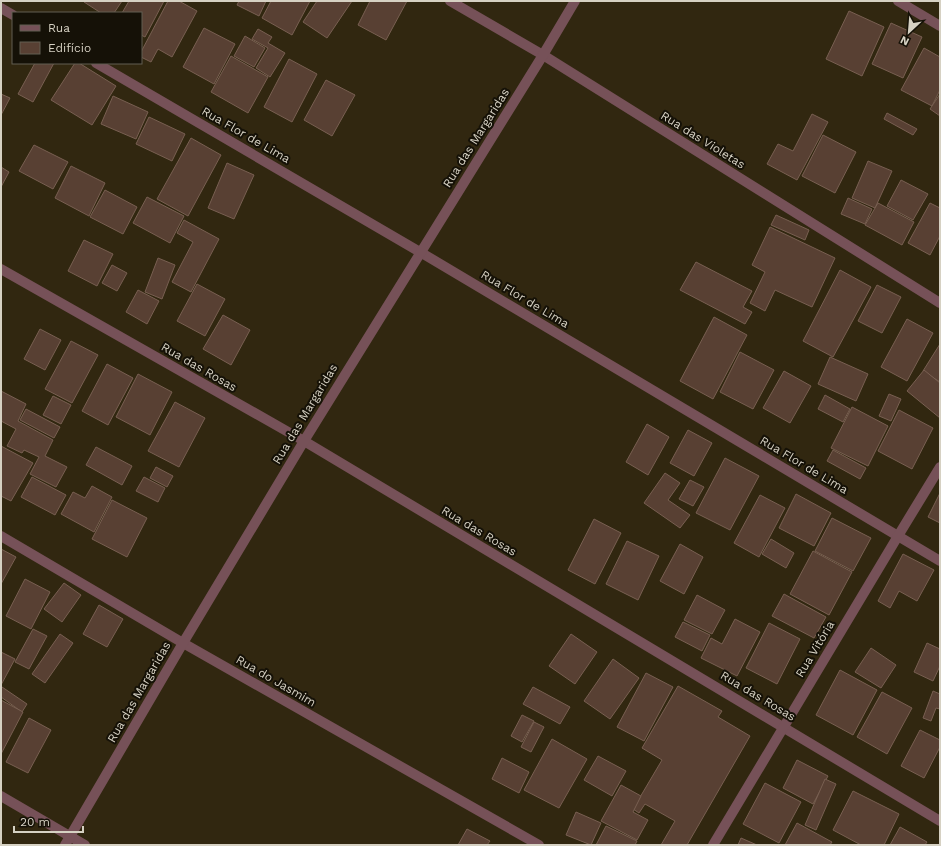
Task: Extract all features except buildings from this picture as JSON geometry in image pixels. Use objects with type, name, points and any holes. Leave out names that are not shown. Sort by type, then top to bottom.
[{"type":"street","name":"Rua das Violetas","points":[[450,1],[543,55],[940,303]]},
{"type":"street","name":"Rua das Margaridas","points":[[68,841],[183,643],[304,442],[575,1]]},
{"type":"street","points":[[898,1],[940,26]]},
{"type":"street","points":[[1,8],[12,14]]},
{"type":"street","name":"Rua Flor de Lima","points":[[98,64],[420,252],[940,561]]},
{"type":"street","name":"Rua das Rosas","points":[[1,269],[304,442],[940,821]]},
{"type":"street","name":"Rua Vitória","points":[[713,845],[940,467]]},
{"type":"street","name":"Rua do Jasmim","points":[[1,536],[183,643],[539,845]]},
{"type":"street","points":[[1,796],[68,841],[85,845]]}]
